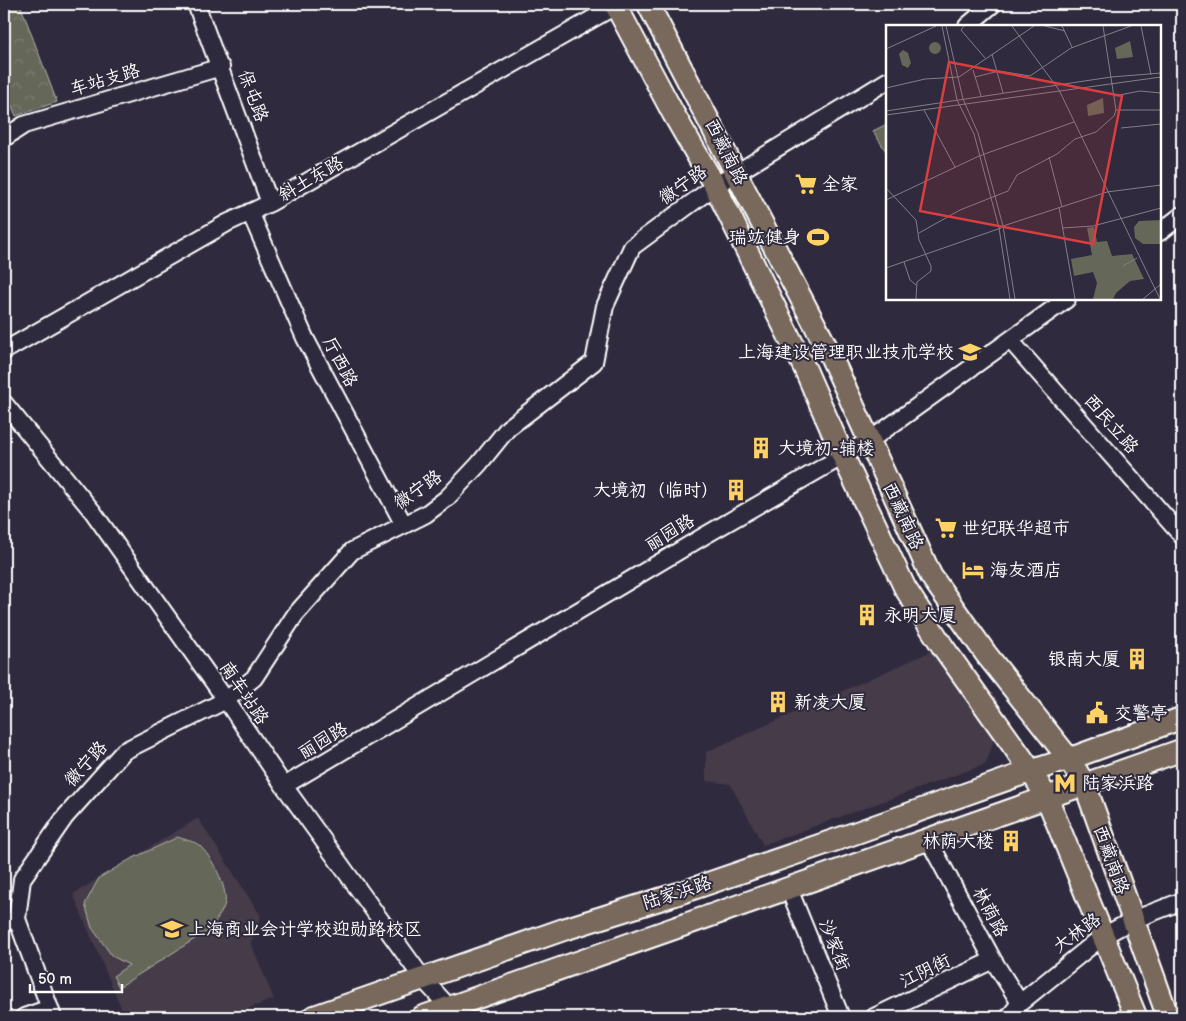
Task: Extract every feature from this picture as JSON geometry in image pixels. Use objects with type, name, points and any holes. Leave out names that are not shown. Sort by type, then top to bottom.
[{"type":"main road","name":"西藏南路","points":[[616,4],[673,114],[715,186],[806,371],[843,456],[905,588],[943,647],[1031,771],[1047,798],[1136,1017]]},
{"type":"main road","name":"西藏南路","points":[[648,4],[827,348],[931,576],[986,654],[1069,759],[1084,786],[1168,1017]]},
{"type":"main road","name":"陆家浜路","points":[[313,1017],[565,929],[680,893],[817,846],[1182,718]]},
{"type":"main road","name":"陆家浜路","points":[[422,1017],[453,1013],[789,889],[1182,750]]},
{"type":"street","name":"保屯路","points":[[196,4],[270,203]]},
{"type":"street","name":"斜土东路","points":[[4,351],[227,223],[270,203],[616,4]]},
{"type":"street","points":[[968,25],[993,4]]},
{"type":"street","name":"车站支路","points":[[4,138],[24,126],[221,67]]},
{"type":"street","name":"徽宁路","points":[[10,920],[22,879],[65,817],[124,751],[226,700],[254,678],[295,615],[352,551],[426,514],[447,498],[479,464],[508,428],[594,362],[605,306],[632,247],[715,186],[886,82]]},
{"type":"street","name":"厅西路","points":[[250,212],[305,338],[404,526]]},
{"type":"street","points":[[1161,231],[1182,216]]},
{"type":"street","name":"丽园路","points":[[284,786],[696,541],[869,441],[1066,300]]},
{"type":"street","name":"西民立路","points":[[1010,340],[1182,536]]},
{"type":"street","name":"南车站路","points":[[4,403],[93,512],[226,700],[284,786],[423,979],[453,1013]]},
{"type":"street","name":"林荫路","points":[[928,839],[993,960],[1020,1003]]},
{"type":"street","name":"沙家街","points":[[789,889],[841,1017]]},
{"type":"street","name":"大林路","points":[[1009,1017],[1020,1003],[1103,936],[1133,920],[1182,902]]},
{"type":"street","points":[[10,920],[52,1013],[24,1017]]},
{"type":"street","name":"江阴街","points":[[874,1017],[993,960]]},
{"type":"shaded area","points":[[934,650],[995,737],[986,764],[763,845],[730,784],[706,781],[706,752]]},
{"type":"shaded area","name":"上海商业会计学校迎勋路校区","points":[[198,818],[261,916],[251,943],[274,999],[226,1017],[125,1017],[73,894]]},
{"type":"green space","points":[[4,4],[20,4],[57,102],[16,116],[4,87]]},
{"type":"green space","points":[[886,124],[886,151],[873,131]]},
{"type":"green space","points":[[178,837],[198,844],[209,857],[218,872],[224,889],[224,906],[209,930],[119,987],[113,976],[129,965],[112,956],[92,928],[85,904],[99,878],[129,860]]},
{"type":"place","name":"全家","points":[[806,184]]},
{"type":"place","name":"瑞竑健身","points":[[818,237]]},
{"type":"place","name":"上海建设管理职业技术学校","points":[[970,352]]},
{"type":"place","name":"大境初-辅楼","points":[[761,448]]},
{"type":"place","name":"大境初（临时）","points":[[736,490]]},
{"type":"place","name":"世纪联华超市","points":[[946,528]]},
{"type":"place","name":"海友酒店","points":[[973,570]]},
{"type":"place","name":"永明大厦","points":[[867,615]]},
{"type":"place","name":"银南大厦","points":[[1137,659]]},
{"type":"place","name":"新凌大厦","points":[[778,702]]},
{"type":"place","name":"交警亭","points":[[1097,713]]},
{"type":"place","name":"陆家浜路","points":[[1065,783]]},
{"type":"place","name":"林荫大楼","points":[[1011,841]]},
{"type":"place","name":"上海商业会计学校迎勋路校区","points":[[172,929]]}]
